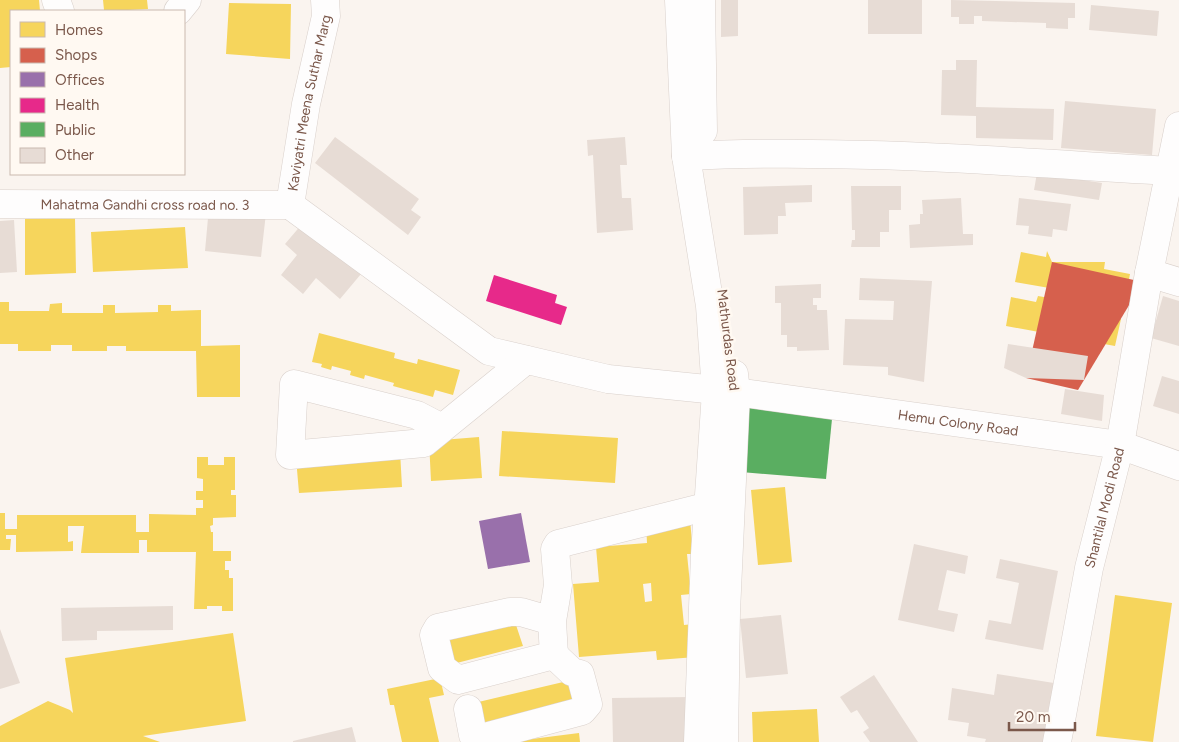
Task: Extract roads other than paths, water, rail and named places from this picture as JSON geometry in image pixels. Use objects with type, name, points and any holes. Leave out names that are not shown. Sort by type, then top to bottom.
[{"type":"street","points":[[179,10],[187,0]]},
{"type":"street","name":"Kaviyatri Meena Suthar Marg","points":[[290,205],[306,104],[326,16],[325,0]]},
{"type":"street","points":[[679,0],[694,156],[782,154],[956,158],[1170,171]]},
{"type":"street","name":"Mathurdas Road","points":[[700,0],[694,156],[726,392],[719,503],[724,742]]},
{"type":"street","name":"Shantilal Modi Road","points":[[1057,742],[1089,568],[1120,445],[1149,274],[1179,126]]},
{"type":"street","name":"Mahatma Gandhi cross road no. 3","points":[[0,204],[290,205]]},
{"type":"street","name":"Hemu Colony Road","points":[[290,205],[489,351],[608,379],[726,392],[1120,445],[1179,466]]},
{"type":"street","points":[[1149,274],[1179,282]]},
{"type":"street","points":[[442,428],[417,415],[294,384],[290,456],[424,443],[526,360]]},
{"type":"street","points":[[468,709],[473,735],[481,738],[582,711],[588,704],[580,674],[572,672],[554,656],[552,621],[558,585],[555,550],[558,544],[719,503],[698,742]]},
{"type":"street","points":[[552,621],[521,612],[510,612],[438,628],[434,635],[442,668],[458,680],[554,656]]}]
